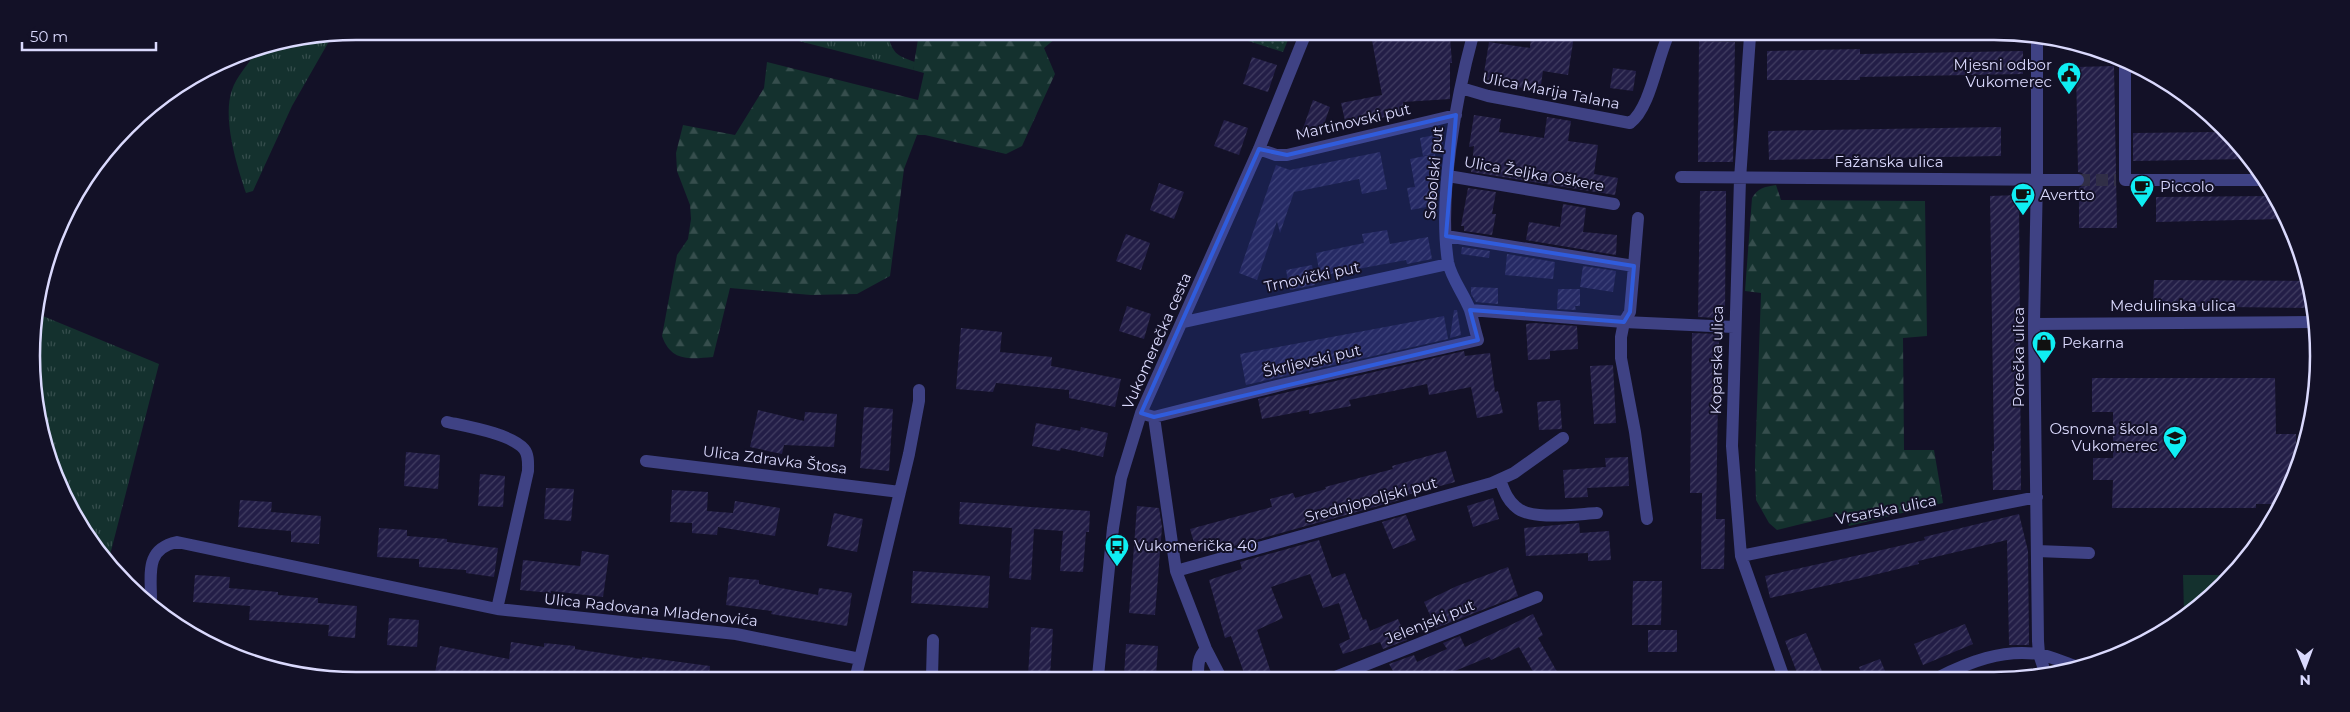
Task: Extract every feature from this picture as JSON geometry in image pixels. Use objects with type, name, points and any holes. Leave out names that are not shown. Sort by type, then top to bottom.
[{"type":"street","name":"Vukomerečka cesta","points":[[1098,672],[1113,528],[1121,478],[1141,413],[1184,322],[1259,149],[1303,40]]},
{"type":"street","name":"Sobolski put","points":[[1472,40],[1456,115],[1448,176],[1446,236],[1448,264],[1470,310],[1478,340]]},
{"type":"street","name":"Ulica Marija Talana","points":[[1461,88],[1488,96],[1630,123],[1636,118],[1645,101],[1667,40]]},
{"type":"street","name":"Koparska ulica","points":[[1750,40],[1740,179],[1734,326],[1732,446],[1742,556],[1782,672]]},
{"type":"street","name":"Porečka ulica","points":[[2037,43],[2034,324],[2039,654],[2044,668]]},
{"type":"street","points":[[2126,69],[2121,180],[2257,180]]},
{"type":"street","name":"Martinovski put","points":[[1259,149],[1276,155],[1287,155],[1456,115]]},
{"type":"street","name":"Ulica Željka Oškere","points":[[1448,176],[1614,204]]},
{"type":"street","name":"Fažanska ulica","points":[[1681,177],[1740,179],[2037,178],[2078,180]]},
{"type":"street","points":[[1638,218],[1630,312],[1624,322],[1620,358],[1635,432],[1647,519]]},
{"type":"street","points":[[1446,236],[1634,266]]},
{"type":"street","name":"Trnovički put","points":[[1184,322],[1448,264]]},
{"type":"street","points":[[1470,310],[1624,322],[1734,326]]},
{"type":"street","name":"Medulinska ulica","points":[[2034,324],[2308,322]]},
{"type":"street","name":"Škrljevski put","points":[[1154,417],[1285,384],[1478,340]]},
{"type":"street","points":[[857,672],[900,492],[920,401],[919,390]]},
{"type":"street","points":[[1141,413],[1154,417],[1176,570],[1206,648],[1218,672]]},
{"type":"street","points":[[447,422],[498,435],[517,443],[524,449],[528,458],[528,471],[497,608]]},
{"type":"street","name":"Srednjopoljski put","points":[[1176,570],[1500,480],[1514,473],[1564,438]]},
{"type":"street","name":"Ulica Zdravka Štosa","points":[[646,461],[900,492]]},
{"type":"street","points":[[1500,480],[1507,498],[1516,508],[1527,514],[1598,513]]},
{"type":"street","name":"Vrsarska ulica","points":[[1742,556],[2037,497]]},
{"type":"street","name":"Ulica Radovana Mladenovića","points":[[151,596],[152,561],[157,551],[165,545],[177,542],[497,608],[736,634],[860,659]]},
{"type":"street","points":[[2038,551],[2089,552]]},
{"type":"street","name":"Jelenjski put","points":[[1348,672],[1537,597]]},
{"type":"street","points":[[932,672],[933,640]]},
{"type":"street","points":[[1198,672],[1200,655],[1206,648]]},
{"type":"street","points":[[1951,672],[1976,660],[2012,654],[2039,654],[2067,663]]},
{"type":"highlighted area","points":[[1456,115],[1446,236],[1634,266],[1630,312],[1624,322],[1470,310],[1478,340],[1154,417],[1141,413],[1259,149],[1287,155]]},
{"type":"green space","points":[[795,40],[889,40],[893,49],[899,55],[915,62],[913,70]]},
{"type":"green space","points":[[918,40],[1054,40],[1044,48],[1055,74],[1022,146],[1006,154],[925,135],[917,135],[904,169],[890,276],[857,294],[811,295],[730,288],[713,357],[682,357],[671,351],[662,336],[677,255],[688,239],[691,219],[690,205],[677,171],[676,153],[683,125],[735,135],[764,88],[767,62],[918,100],[924,73],[913,70]]},
{"type":"green space","points":[[1245,40],[1288,40],[1283,52]]},
{"type":"green space","points":[[329,42],[292,106],[253,191],[246,193],[235,156],[229,114],[229,101],[232,90],[243,70],[254,57],[294,46]]},
{"type":"green space","points":[[1776,185],[1781,200],[1925,201],[1927,336],[1903,338],[1904,450],[1934,450],[1943,503],[1849,526],[1842,514],[1777,530],[1769,523],[1756,500],[1755,462],[1761,293],[1745,291],[1752,198],[1762,188]]},
{"type":"green space","points":[[43,316],[159,364],[110,554],[82,514],[64,477],[51,438],[46,418],[41,377],[40,356]]},
{"type":"green space","points":[[2183,575],[2221,575],[2202,594],[2184,609]]},
{"type":"building","points":[[1372,40],[1450,40],[1452,63],[1450,63],[1450,99],[1403,102],[1405,113],[1346,125],[1341,103],[1382,95]]},
{"type":"building","points":[[1531,40],[1573,40],[1568,75],[1543,71],[1540,91],[1517,87],[1517,84],[1483,79],[1489,42],[1530,48]]},
{"type":"building","points":[[1699,41],[1735,42],[1733,162],[1698,162]]},
{"type":"building","points":[[1860,49],[1860,54],[2023,51],[2023,74],[1860,77],[1860,80],[1767,80],[1767,51]]},
{"type":"building","points":[[1252,57],[1277,65],[1268,92],[1243,84]]},
{"type":"building","points":[[2114,66],[2117,228],[2079,228],[2079,188],[2085,184],[2086,180],[2082,173],[2078,172],[2076,67]]},
{"type":"building","points":[[1613,68],[1636,71],[1633,91],[1610,88]]},
{"type":"building","points":[[1313,100],[1330,107],[1322,130],[1301,134]]},
{"type":"building","points":[[1474,115],[1501,119],[1499,132],[1544,138],[1547,117],[1571,121],[1568,141],[1598,145],[1594,174],[1618,178],[1615,195],[1471,172],[1474,146],[1469,147]]},
{"type":"building","points":[[1224,120],[1248,128],[1239,155],[1214,146]]},
{"type":"building","points":[[2001,127],[2001,156],[1769,160],[1768,131]]},
{"type":"building","points":[[2216,132],[2241,159],[2133,161],[2133,133]]},
{"type":"building","points":[[1444,133],[1442,152],[1423,156],[1420,138]]},
{"type":"building","points":[[1380,152],[1387,189],[1362,194],[1359,179],[1294,192],[1280,233],[1277,221],[1257,280],[1239,273],[1276,165],[1290,170]]},
{"type":"building","points":[[1435,154],[1439,176],[1431,178],[1436,205],[1411,210],[1407,188],[1415,187],[1410,159]]},
{"type":"building","points":[[1159,183],[1184,192],[1174,219],[1150,210]]},
{"type":"building","points":[[1468,188],[1496,192],[1492,214],[1496,214],[1492,235],[1464,231],[1464,226],[1461,226]]},
{"type":"building","points":[[1700,191],[1726,191],[1725,313],[1719,313],[1719,318],[1698,317]]},
{"type":"building","points":[[2019,195],[2021,490],[1993,490],[1990,196]]},
{"type":"building","points":[[2267,196],[2278,219],[2156,222],[2156,197]]},
{"type":"building","points":[[1563,204],[1586,208],[1583,232],[1617,235],[1616,255],[1526,240],[1529,222],[1560,227]]},
{"type":"building","points":[[1387,230],[1390,244],[1428,237],[1432,259],[1407,264],[1406,260],[1320,276],[1316,253],[1364,243],[1362,234]]},
{"type":"building","points":[[1126,234],[1150,243],[1141,270],[1116,261]]},
{"type":"building","points":[[1462,247],[1490,251],[1489,258],[1461,254]]},
{"type":"building","points":[[1507,254],[1555,262],[1553,279],[1505,275]]},
{"type":"building","points":[[1312,265],[1315,285],[1290,290],[1286,270]]},
{"type":"building","points":[[1583,266],[1616,271],[1613,292],[1580,287]]},
{"type":"building","points":[[2154,280],[2301,281],[2306,308],[2153,306]]},
{"type":"building","points":[[1471,287],[1498,288],[1498,304],[1476,302],[1471,294]]},
{"type":"building","points":[[1558,289],[1580,289],[1580,306],[1575,306],[1576,310],[1557,309]]},
{"type":"building","points":[[1127,306],[1151,314],[1144,339],[1119,331]]},
{"type":"building","points":[[1454,310],[1457,310],[1461,335],[1450,338]]},
{"type":"building","points":[[1444,316],[1448,339],[1246,385],[1240,354]]},
{"type":"building","points":[[1526,324],[1577,326],[1578,349],[1550,351],[1550,359],[1528,360]]},
{"type":"building","points":[[961,328],[1002,332],[1000,352],[1052,357],[1051,366],[1121,379],[1115,407],[1069,398],[1069,390],[996,383],[993,392],[956,389]]},
{"type":"building","points":[[1692,333],[1719,334],[1716,519],[1725,519],[1724,569],[1701,569],[1702,493],[1690,493]]},
{"type":"building","points":[[1464,351],[1465,356],[1490,353],[1495,392],[1498,391],[1503,413],[1477,418],[1471,387],[1429,395],[1427,384],[1349,400],[1351,406],[1309,414],[1309,410],[1262,419],[1258,399]]},
{"type":"building","points":[[1613,365],[1616,423],[1594,424],[1590,366]]},
{"type":"building","points":[[2092,378],[2275,378],[2276,434],[2296,434],[2296,448],[2286,477],[2273,504],[2256,504],[2256,508],[2112,508],[2113,480],[2093,480],[2093,458],[2113,458],[2113,412],[2092,412]]},
{"type":"building","points":[[1560,400],[1562,429],[1539,430],[1537,402]]},
{"type":"building","points":[[864,407],[893,409],[889,471],[860,468]]},
{"type":"building","points":[[758,410],[804,421],[805,412],[837,414],[834,447],[784,445],[782,454],[750,447]]},
{"type":"building","points":[[1036,423],[1080,431],[1081,427],[1108,433],[1103,457],[1061,448],[1060,451],[1032,446]]},
{"type":"building","points":[[1446,451],[1455,482],[1399,497],[1400,500],[1234,546],[1233,543],[1197,553],[1190,529],[1272,507],[1270,499],[1293,493],[1295,498],[1326,489],[1325,487],[1393,469],[1392,466]]},
{"type":"building","points":[[406,452],[440,455],[438,489],[404,486]]},
{"type":"building","points":[[1628,457],[1629,486],[1587,488],[1588,497],[1565,498],[1563,470],[1606,467],[1605,458]]},
{"type":"building","points":[[480,474],[505,476],[503,507],[478,506]]},
{"type":"building","points":[[546,488],[574,489],[571,521],[544,519]]},
{"type":"building","points":[[672,490],[708,492],[707,511],[733,513],[735,501],[780,508],[775,536],[718,527],[717,535],[692,533],[692,523],[670,522]]},
{"type":"building","points":[[1493,498],[1499,519],[1473,527],[1467,506]]},
{"type":"building","points":[[240,500],[272,502],[271,512],[321,516],[319,544],[291,542],[291,531],[238,527]]},
{"type":"building","points":[[960,502],[1090,511],[1089,532],[1086,532],[1083,572],[1060,571],[1063,531],[1034,529],[1031,580],[1009,578],[1012,528],[959,524]]},
{"type":"building","points":[[1137,506],[1159,508],[1162,527],[1155,615],[1129,613]]},
{"type":"building","points":[[834,513],[863,519],[857,552],[827,546]]},
{"type":"building","points":[[2019,514],[2028,551],[2029,645],[2009,645],[2007,540],[1918,561],[1919,564],[1770,598],[1765,576],[1925,540],[1924,537]]},
{"type":"building","points":[[1406,515],[1416,540],[1393,549],[1382,522]]},
{"type":"building","points":[[1579,523],[1580,533],[1609,531],[1611,560],[1588,561],[1588,553],[1526,556],[1524,528]]},
{"type":"building","points":[[379,528],[407,530],[407,536],[447,539],[447,542],[498,548],[494,577],[466,573],[466,570],[419,567],[419,559],[377,557]]},
{"type":"building","points":[[1319,540],[1332,578],[1345,573],[1363,620],[1366,619],[1370,631],[1398,619],[1407,640],[1383,649],[1380,642],[1343,654],[1339,644],[1350,639],[1339,603],[1323,608],[1310,574],[1271,587],[1283,618],[1257,630],[1271,672],[1244,672],[1231,636],[1225,638],[1209,580],[1242,569],[1240,562]]},
{"type":"building","points":[[582,551],[609,555],[603,597],[551,591],[551,593],[520,590],[523,560],[580,566]]},
{"type":"building","points":[[1508,567],[1518,596],[1436,628],[1424,602],[1457,586]]},
{"type":"building","points":[[913,571],[990,576],[988,608],[911,603]]},
{"type":"building","points":[[195,575],[230,577],[229,588],[278,592],[278,595],[318,598],[318,603],[357,606],[355,638],[328,636],[329,625],[249,620],[250,606],[193,602]]},
{"type":"building","points":[[729,577],[759,580],[759,584],[818,595],[819,588],[852,593],[847,626],[771,614],[772,611],[726,605]]},
{"type":"building","points":[[1633,581],[1662,581],[1661,625],[1632,625]]},
{"type":"building","points":[[1533,614],[1543,635],[1538,638],[1557,672],[1533,672],[1519,647],[1491,660],[1489,657],[1452,672],[1391,672],[1393,671],[1389,664],[1414,655],[1417,662],[1447,649],[1443,643],[1460,636],[1465,647]]},
{"type":"building","points":[[389,618],[419,620],[417,647],[387,645]]},
{"type":"building","points":[[1965,624],[1973,644],[1923,665],[1914,644]]},
{"type":"building","points":[[1031,627],[1053,629],[1050,672],[1028,672]]},
{"type":"building","points":[[1648,630],[1677,630],[1677,652],[1648,652]]},
{"type":"building","points":[[1806,633],[1822,672],[1797,672],[1785,641]]},
{"type":"building","points":[[511,642],[544,647],[544,643],[575,646],[575,649],[642,659],[642,657],[710,666],[709,672],[435,672],[440,646],[509,659]]},
{"type":"building","points":[[1126,644],[1158,646],[1156,672],[1124,672]]},
{"type":"building","points":[[1880,659],[1885,672],[1861,672],[1859,667]]},
{"type":"tunnel","points":[[2078,180],[2116,180]]},
{"type":"place","name":"Mjesni odbor Vukomerec","points":[[2069,95]]},
{"type":"place","name":"Piccolo","points":[[2142,208]]},
{"type":"place","name":"Avertto","points":[[2023,216]]},
{"type":"place","name":"Pekarna","points":[[2044,364]]},
{"type":"place","name":"Osnovna škola Vukomerec","points":[[2175,459]]},
{"type":"place","name":"Vukomerička 40","points":[[1117,567]]}]
